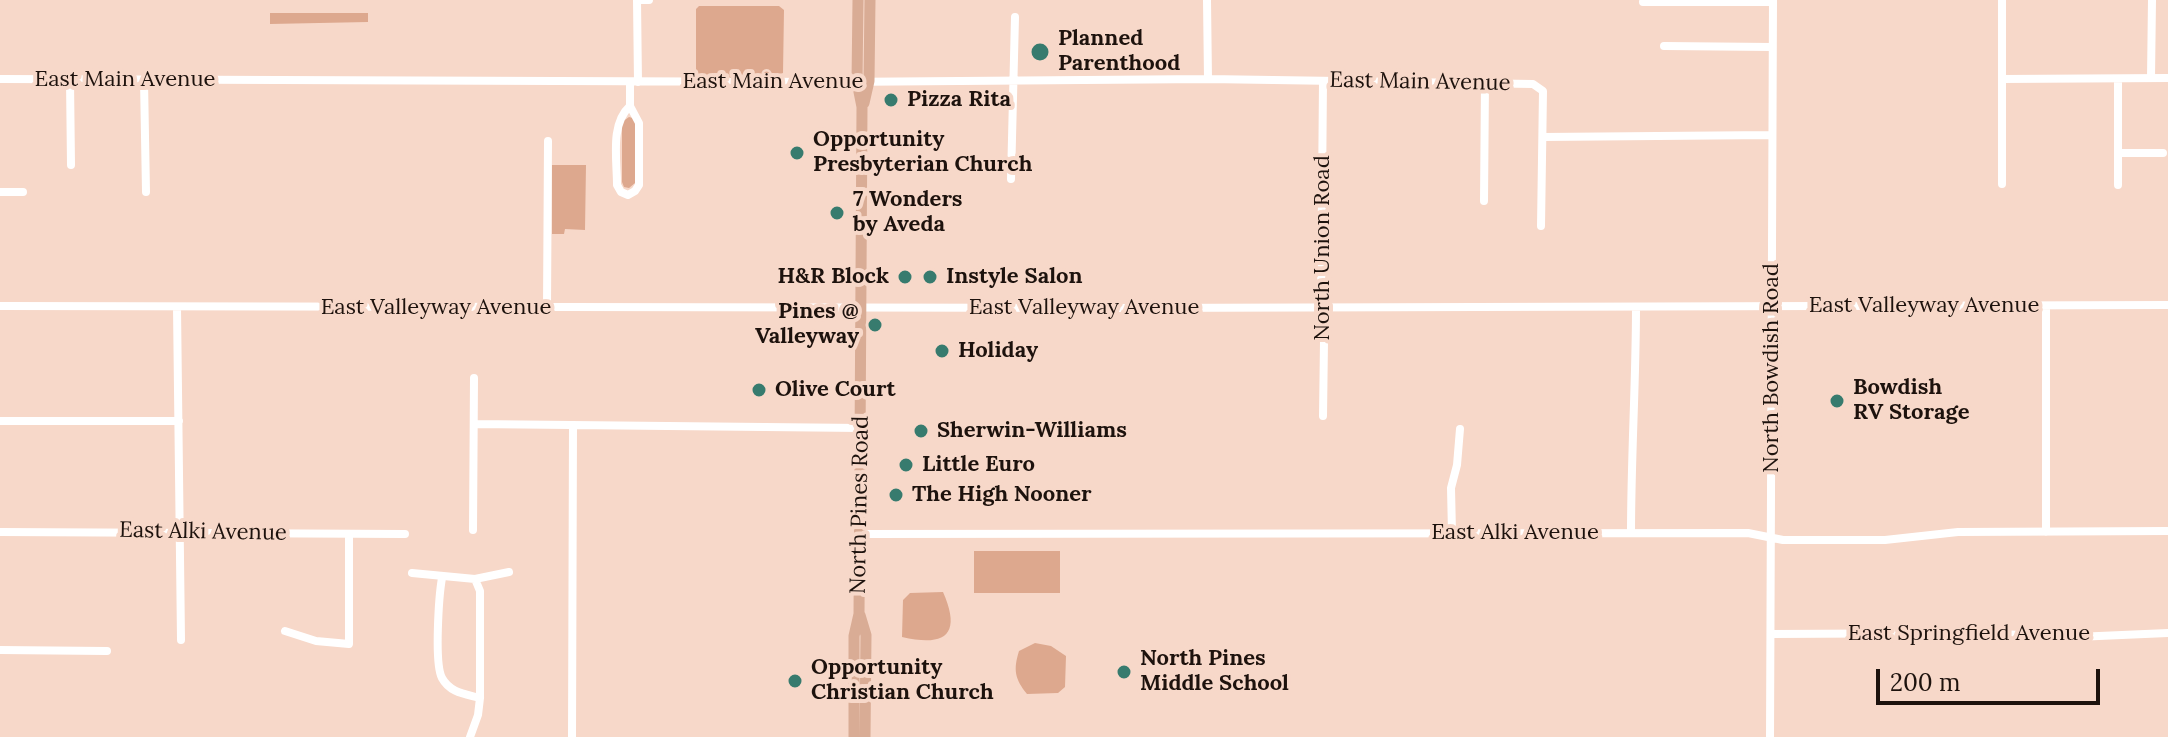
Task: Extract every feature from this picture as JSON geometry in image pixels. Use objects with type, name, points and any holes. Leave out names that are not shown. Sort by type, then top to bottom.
[{"type":"main road","name":"North Pines Road","points":[[858,0],[863,82]]},
{"type":"main road","name":"North Pines Road","points":[[854,737],[854,636],[859,614],[862,107],[870,0]]},
{"type":"main road","name":"North Pines Road","points":[[859,614],[866,635],[865,737]]},
{"type":"street","points":[[630,106],[621,113],[617,124],[617,185],[621,192],[628,195],[639,185],[639,123],[630,106],[634,82],[637,0],[649,0]]},
{"type":"street","points":[[1207,0],[1208,79]]},
{"type":"street","points":[[2002,0],[2002,184]]},
{"type":"street","points":[[2151,78],[2152,0]]},
{"type":"street","points":[[1643,2],[1773,1]]},
{"type":"street","name":"North Bowdish Road","points":[[1770,737],[1773,1]]},
{"type":"street","points":[[1011,179],[1015,17]]},
{"type":"street","points":[[1664,46],[1772,47]]},
{"type":"street","points":[[2002,79],[2168,78]]},
{"type":"street","name":"East Main Avenue","points":[[0,79],[634,82],[1208,79],[1485,82],[1533,84],[1543,91],[1543,137]]},
{"type":"street","points":[[2118,79],[2118,185]]},
{"type":"street","points":[[70,80],[71,165]]},
{"type":"street","points":[[144,80],[146,192]]},
{"type":"street","name":"North Union Road","points":[[1323,81],[1323,416]]},
{"type":"street","points":[[1484,201],[1485,82]]},
{"type":"street","points":[[1541,226],[1540,145],[1543,137],[1772,135]]},
{"type":"street","points":[[547,308],[548,141]]},
{"type":"street","points":[[2119,153],[2163,153]]},
{"type":"street","points":[[0,192],[23,192]]},
{"type":"street","name":"East Valleyway Avenue","points":[[0,306],[2168,305]]},
{"type":"street","points":[[2046,306],[2046,532]]},
{"type":"street","points":[[177,307],[181,640]]},
{"type":"street","points":[[1631,533],[1636,307]]},
{"type":"street","points":[[473,530],[474,378]]},
{"type":"street","points":[[0,421],[179,421]]},
{"type":"street","points":[[474,424],[861,428]]},
{"type":"street","points":[[572,737],[573,425]]},
{"type":"street","points":[[1452,533],[1451,488],[1457,465],[1460,429]]},
{"type":"street","name":"East Alki Avenue","points":[[860,534],[1748,533],[1771,537],[1885,540],[1958,532],[2168,531]]},
{"type":"street","name":"East Alki Avenue","points":[[0,532],[405,534]]},
{"type":"street","points":[[285,631],[316,641],[349,644],[349,534]]},
{"type":"street","points":[[412,573],[475,579],[509,572]]},
{"type":"street","points":[[442,578],[439,664],[442,679],[454,691],[480,698]]},
{"type":"street","points":[[470,737],[480,698],[480,591],[475,579]]},
{"type":"street","name":"East Springfield Avenue","points":[[1771,634],[1969,633],[2076,637],[2168,633]]},
{"type":"street","points":[[0,650],[107,651]]},
{"type":"shaded area","points":[[699,6],[779,6],[784,10],[783,73],[762,79],[696,80],[696,9]]},
{"type":"shaded area","points":[[270,13],[368,13],[368,22],[270,24]]},
{"type":"shaded area","points":[[629,117],[636,123],[635,183],[629,188],[624,187],[622,182],[622,122]]},
{"type":"shaded area","points":[[552,165],[586,165],[585,230],[565,229],[564,234],[552,234]]},
{"type":"shaded area","points":[[974,551],[1060,551],[1060,593],[974,593]]},
{"type":"shaded area","points":[[943,592],[951,619],[946,634],[929,640],[902,637],[903,600],[910,593]]},
{"type":"shaded area","points":[[1035,643],[1051,646],[1066,656],[1065,687],[1058,693],[1027,694],[1020,684],[1016,669],[1019,651]]},
{"type":"place","name":"Planned Parenthood","points":[[1040,52]]},
{"type":"place","name":"Pizza Rita","points":[[891,100]]},
{"type":"place","name":"Opportunity Presbyterian Church","points":[[797,153]]},
{"type":"place","name":"7 Wonders by Aveda","points":[[837,213]]},
{"type":"place","name":"H&R Block","points":[[905,277]]},
{"type":"place","name":"Instyle Salon","points":[[930,277]]},
{"type":"place","name":"Pines @ Valleyway","points":[[875,325]]},
{"type":"place","name":"Holiday","points":[[942,351]]},
{"type":"place","name":"Olive Court","points":[[759,390]]},
{"type":"place","name":"Bowdish RV Storage","points":[[1837,401]]},
{"type":"place","name":"Sherwin-Williams","points":[[921,431]]},
{"type":"place","name":"Little Euro","points":[[906,465]]},
{"type":"place","name":"The High Nooner","points":[[896,495]]},
{"type":"place","name":"North Pines Middle School","points":[[1124,672]]},
{"type":"place","name":"Opportunity Christian Church","points":[[795,681]]}]
